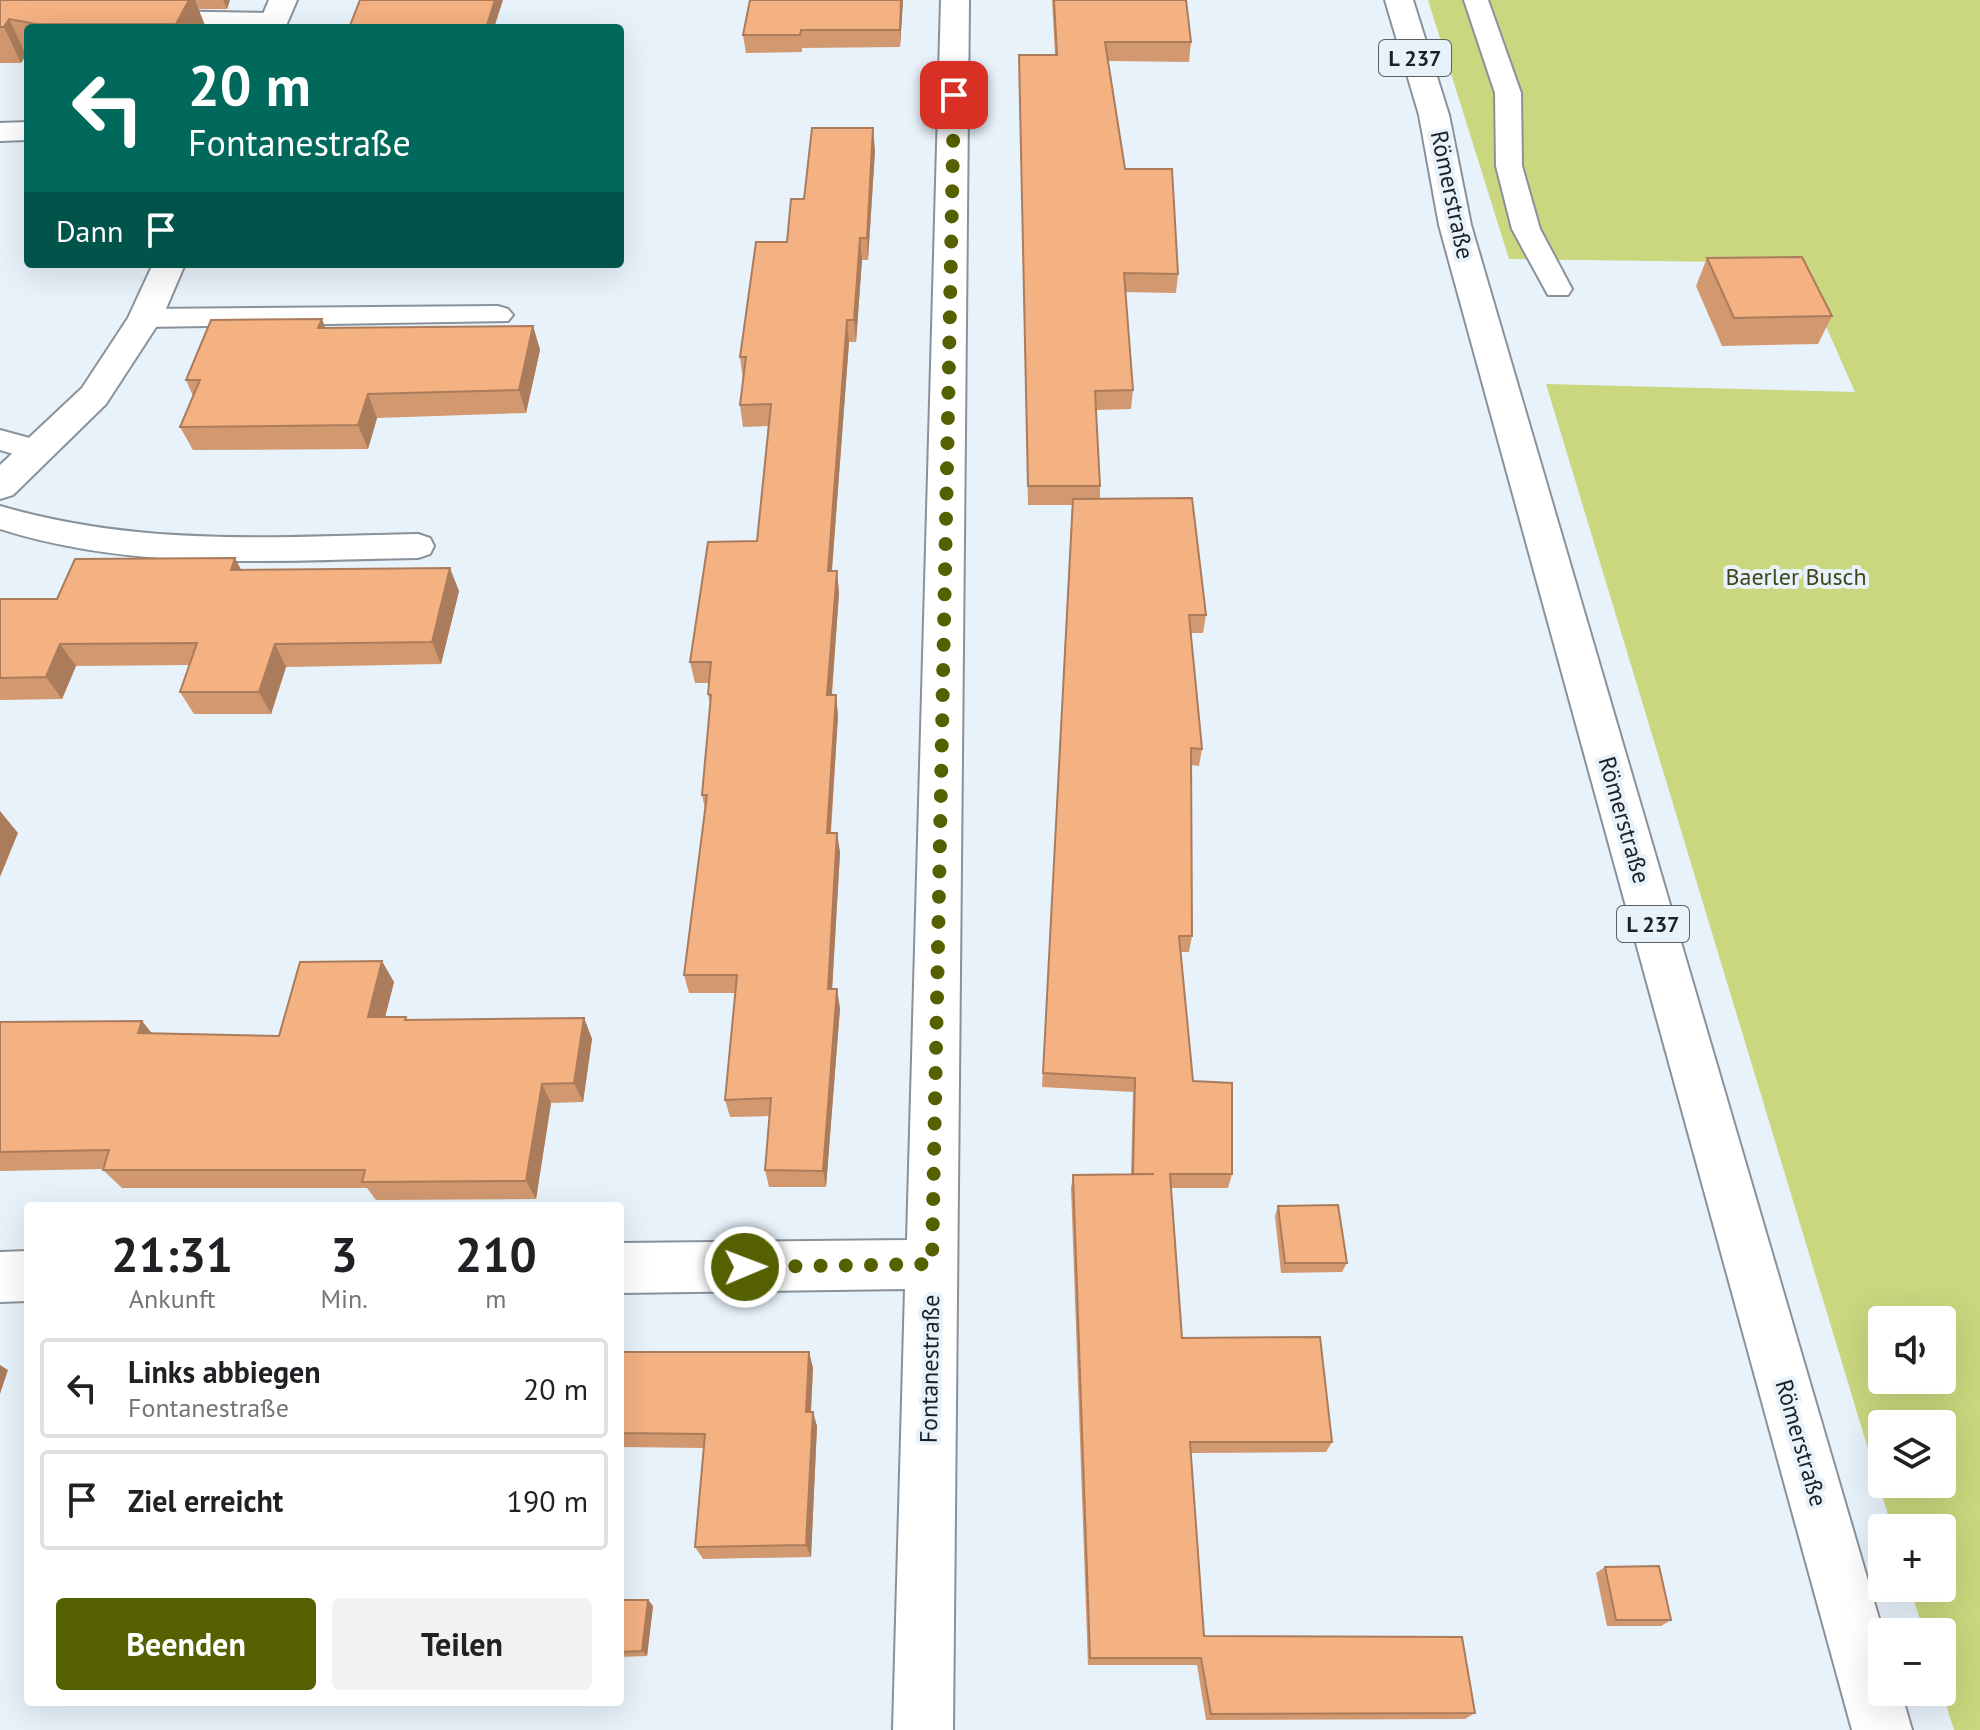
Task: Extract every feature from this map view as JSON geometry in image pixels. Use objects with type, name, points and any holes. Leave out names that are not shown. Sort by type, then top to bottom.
[{"type":"street","name":"Fontanestraße","points":[[923,1730],[955,0]]},
{"type":"street","name":"Römerstraße","points":[[1399,0],[1434,115],[1455,225],[1882,1730]]},
{"type":"street","points":[[0,132],[24,131]]},
{"type":"street","points":[[0,486],[94,396],[145,318],[167,268]]},
{"type":"street","points":[[624,1268],[932,1264]]},
{"type":"street","points":[[0,1277],[24,1276]]},
{"type":"lane","points":[[1476,0],[1508,93],[1509,166],[1526,229],[1558,289]]},
{"type":"lane","points":[[124,18],[276,16]]},
{"type":"lane","points":[[145,318],[498,315]]},
{"type":"lane","points":[[0,440],[37,450]]},
{"type":"lane","points":[[0,517],[19,525],[97,540],[193,547],[418,546]]},
{"type":"green space","name":"Baerler Busch","points":[[1428,0],[1980,0],[1980,1730],[1954,1730],[1946,1706],[1956,1706],[1956,1618],[1920,1618],[1914,1602],[1956,1602],[1956,1514],[1888,1514],[1883,1498],[1956,1498],[1956,1410],[1868,1410],[1868,1449],[1546,384],[1855,392],[1798,263],[1509,259]]},
{"type":"building","points":[[0,0],[189,0],[176,24],[36,24],[9,19],[4,27],[0,27]]},
{"type":"building","points":[[360,0],[495,0],[487,24],[351,24]]},
{"type":"building","points":[[750,0],[901,0],[900,30],[801,30],[800,35],[743,35]]},
{"type":"building","points":[[1054,0],[1186,0],[1191,42],[1105,42],[1125,169],[1172,169],[1178,274],[1124,273],[1133,390],[1095,391],[1100,486],[1028,486],[1019,55],[1057,55]]},
{"type":"building","points":[[812,128],[873,128],[867,238],[860,238],[854,320],[847,320],[828,571],[837,571],[827,695],[836,695],[827,833],[837,833],[828,989],[837,989],[823,1171],[765,1170],[771,1098],[725,1100],[737,975],[684,975],[707,795],[702,795],[711,695],[708,694],[711,662],[690,662],[708,542],[757,541],[771,404],[740,405],[746,357],[740,357],[756,242],[787,242],[791,199],[804,199]]},
{"type":"building","points":[[1802,257],[1832,316],[1734,318],[1707,258]]},
{"type":"building","points":[[322,319],[318,328],[533,326],[519,390],[368,394],[358,425],[180,427],[200,380],[186,380],[211,320]]},
{"type":"building","points":[[1192,498],[1206,615],[1189,615],[1202,749],[1191,748],[1192,936],[1179,936],[1193,1081],[1232,1083],[1232,1174],[1170,1174],[1182,1338],[1320,1337],[1332,1442],[1190,1442],[1204,1636],[1462,1637],[1475,1713],[1211,1714],[1201,1658],[1090,1658],[1073,1175],[1154,1174],[1133,1174],[1135,1078],[1043,1073],[1073,499]]},
{"type":"building","points":[[235,558],[231,570],[450,568],[432,642],[275,644],[259,692],[180,692],[197,643],[60,644],[46,677],[0,678],[0,599],[57,599],[75,559]]},
{"type":"building","points":[[382,961],[368,1017],[406,1017],[405,1020],[584,1018],[574,1083],[542,1084],[526,1181],[362,1182],[365,1170],[103,1170],[109,1150],[0,1152],[0,1022],[142,1021],[138,1033],[279,1036],[300,962]]},
{"type":"building","points":[[1338,1205],[1347,1263],[1285,1263],[1278,1206]]},
{"type":"building","points":[[624,1352],[809,1352],[806,1412],[813,1412],[806,1545],[695,1547],[705,1434],[624,1433]]},
{"type":"building","points":[[1659,1566],[1671,1620],[1616,1620],[1605,1567]]},
{"type":"building","points":[[624,1600],[648,1600],[642,1651],[624,1652]]},
{"type":"route","points":[[745,1267],[932,1264],[954,95]]}]
